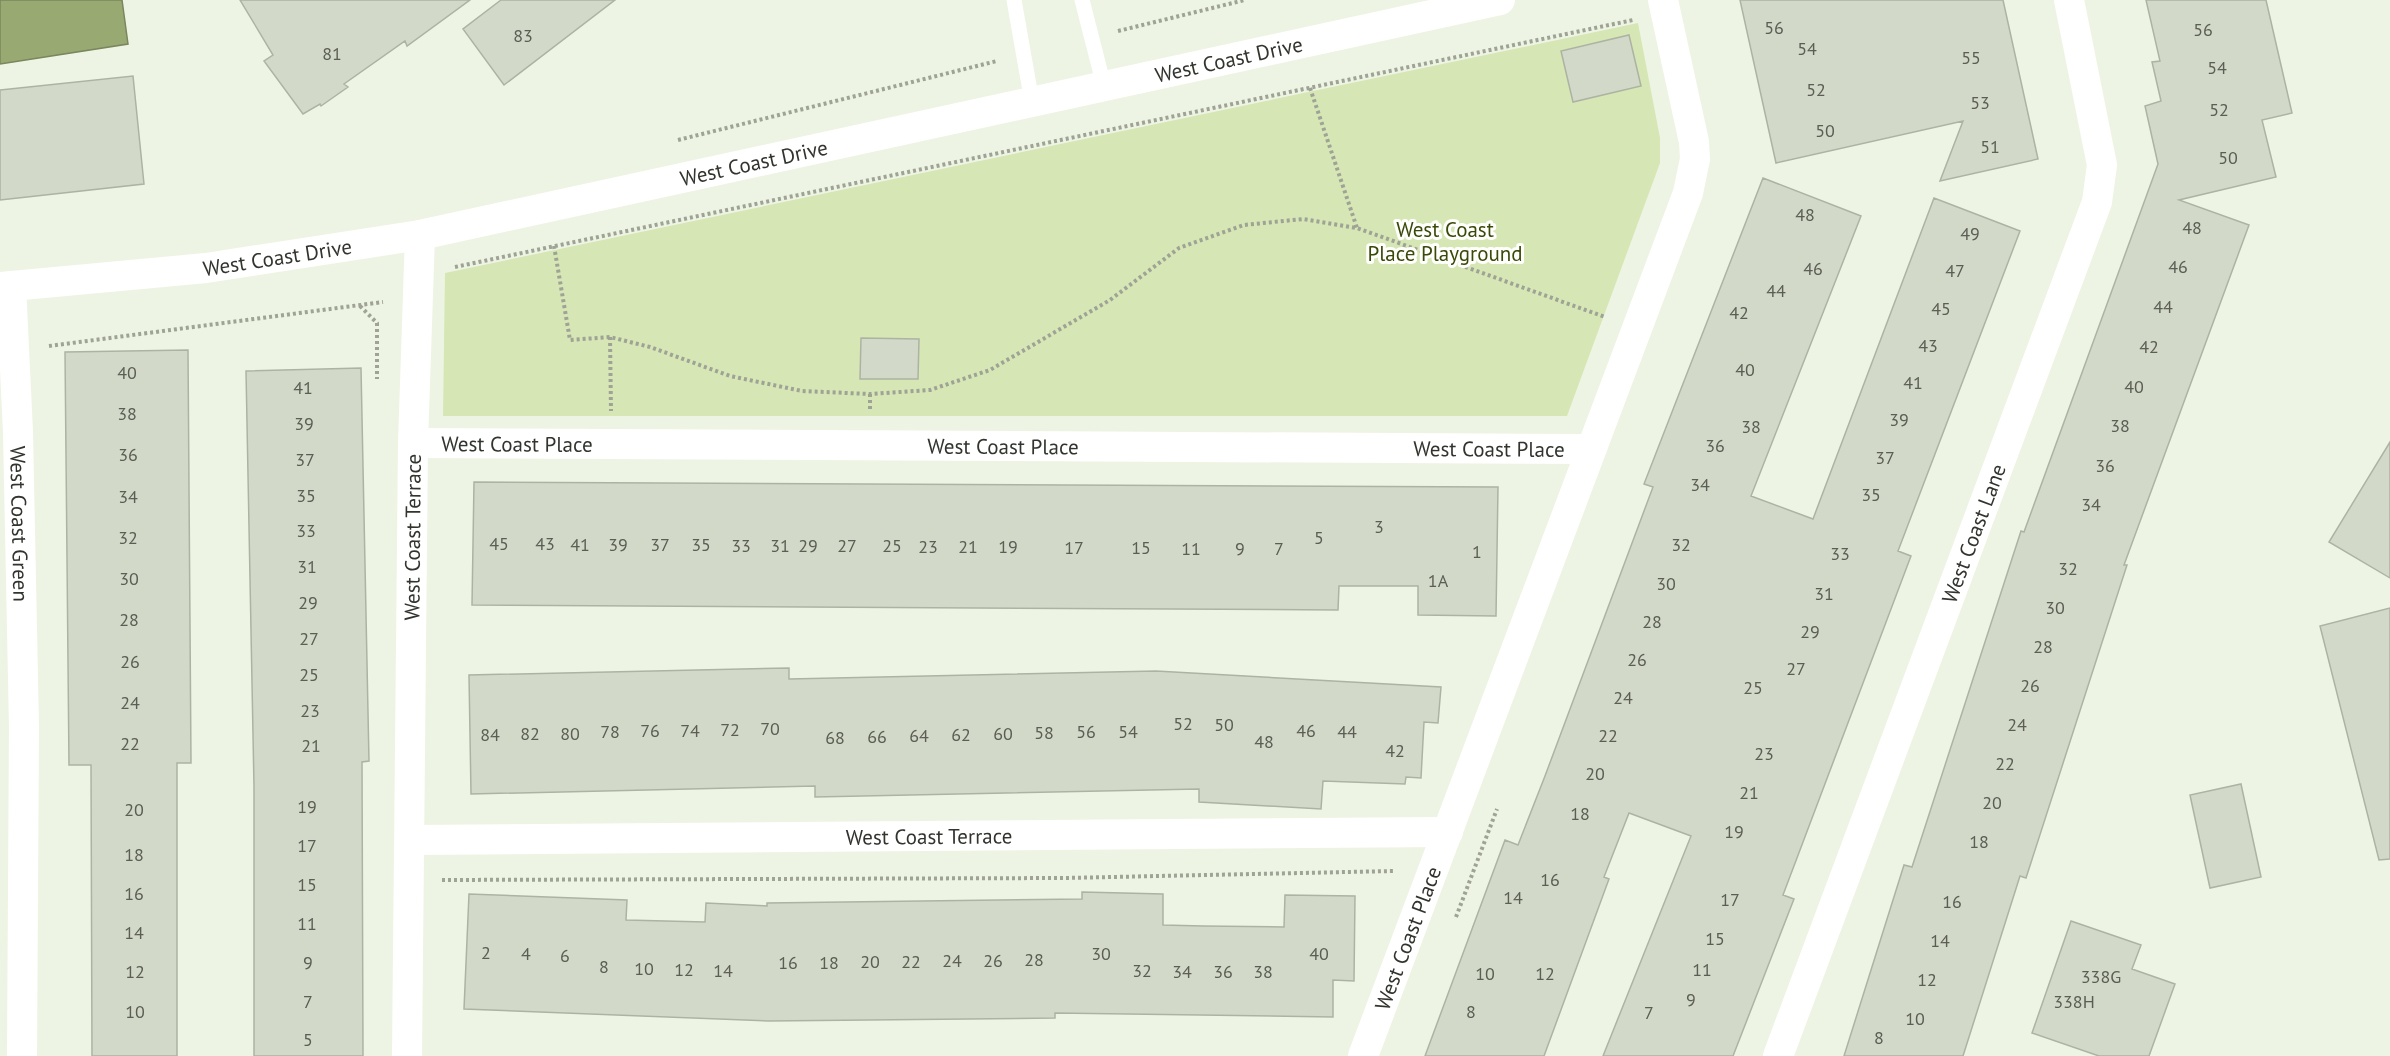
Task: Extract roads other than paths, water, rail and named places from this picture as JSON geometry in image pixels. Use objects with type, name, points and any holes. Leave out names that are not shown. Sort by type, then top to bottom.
[{"type":"street","name":"West Coast Drive","points":[[6,287],[206,268],[420,235],[1500,0]]},
{"type":"street","name":"West Coast Lane","points":[[1778,1056],[2097,202],[2102,165],[2069,0]]},
{"type":"street","name":"West Coast Place","points":[[1363,1056],[1688,194],[1695,159],[1694,142],[1664,7]]},
{"type":"street","name":"West Coast Terrace","points":[[407,1056],[413,443],[420,235]]},
{"type":"street","name":"West Coast Green","points":[[6,287],[18,432],[12,728],[22,1056]]},
{"type":"street","name":"West Coast Place","points":[[413,443],[1591,449]]},
{"type":"street","name":"West Coast Terrace","points":[[410,840],[1448,832]]},
{"type":"lane","points":[[1014,0],[1032,102]]},
{"type":"lane","points":[[1082,0],[1104,86]]},
{"type":"park label","name":"West Coast Place Playground","points":[[1445,241]]}]
